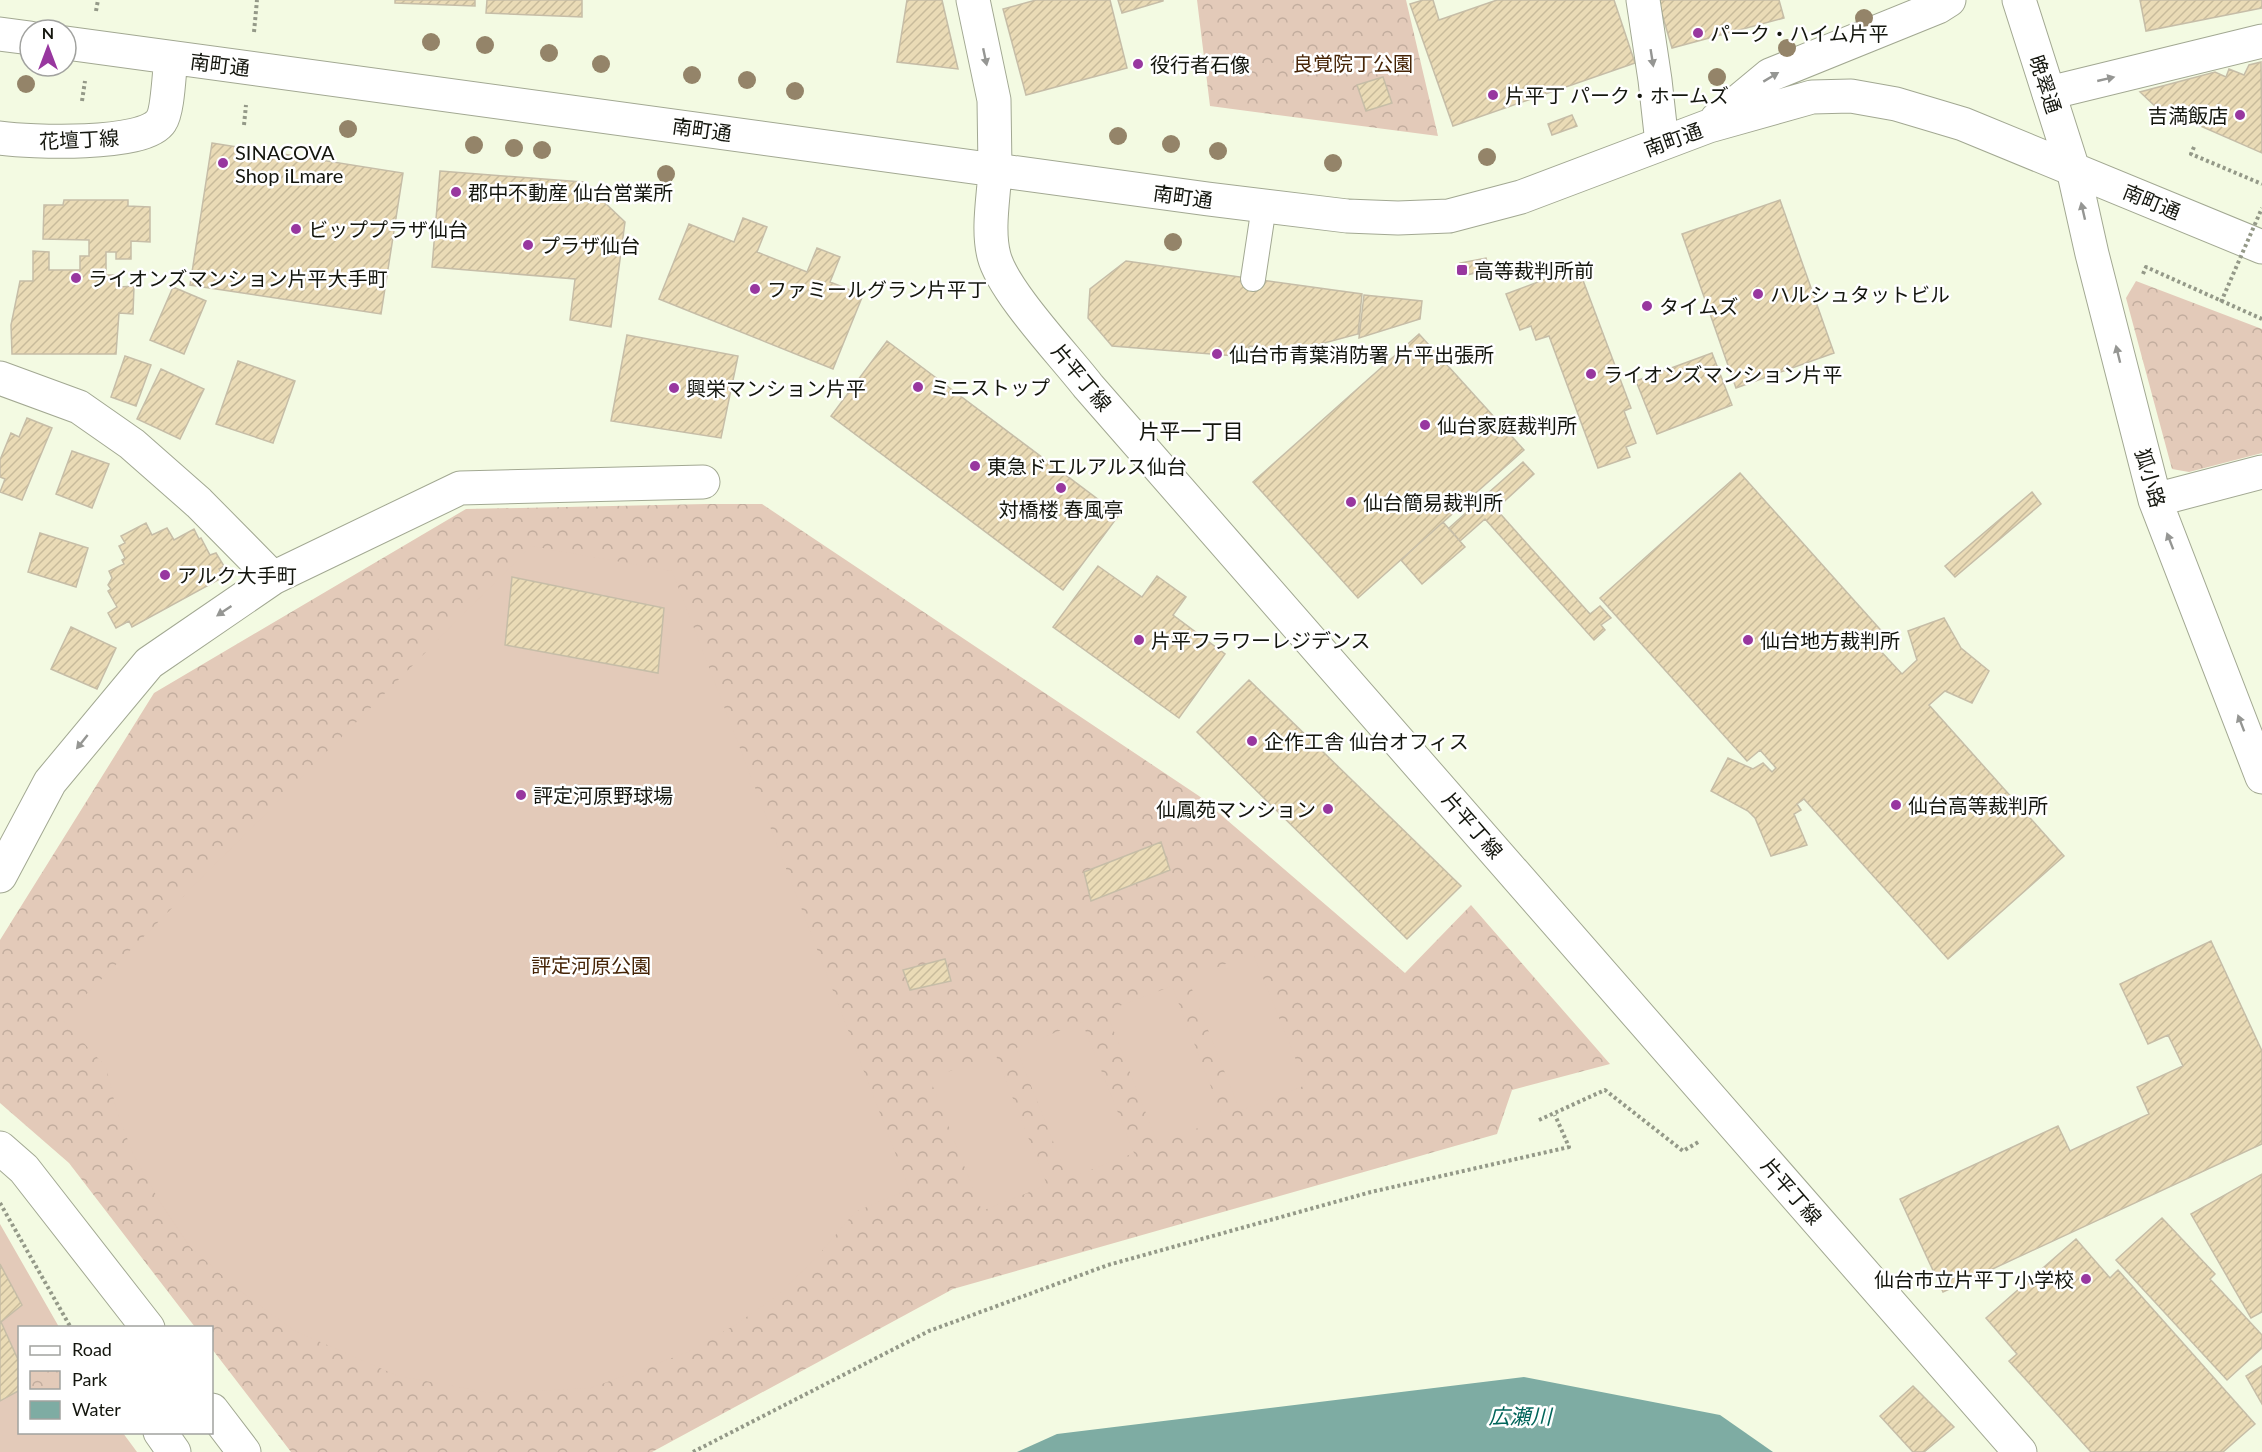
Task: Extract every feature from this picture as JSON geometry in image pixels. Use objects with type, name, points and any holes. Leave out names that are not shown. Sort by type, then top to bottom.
[{"type":"street","name":"片平丁線","points":[[974,0],[994,100],[995,169],[992,238],[994,257],[1021,303],[1088,386],[2020,1452]]},
{"type":"street","points":[[1643,0],[1662,143]]},
{"type":"street","points":[[1709,126],[1770,75],[1938,7],[1949,0]]},
{"type":"street","name":"晩翠通","points":[[2019,0],[2073,169]]},
{"type":"street","points":[[0,34],[18,36]]},
{"type":"street","points":[[2049,93],[2262,41]]},
{"type":"street","name":"南町通","points":[[78,45],[1264,206],[1347,216],[1398,218],[1449,216],[1521,197],[1709,126],[1812,97],[1851,96],[1896,104],[1963,124],[2262,247]]},
{"type":"street","name":"花壇丁線","points":[[0,138],[29,142],[119,139],[150,130],[160,123],[164,113],[171,58]]},
{"type":"street","name":"狐小路","points":[[2073,169],[2092,254],[2155,501],[2262,777]]},
{"type":"street","points":[[0,378],[79,407],[132,444],[199,503],[273,578]]},
{"type":"street","points":[[2155,501],[2262,472]]},
{"type":"street","points":[[0,876],[50,782],[149,663],[273,578],[460,488],[703,482]]},
{"type":"street","points":[[0,1148],[24,1169],[146,1326]]},
{"type":"street","points":[[213,1411],[244,1452]]},
{"type":"street","points":[[161,1434],[174,1452]]},
{"type":"lane","points":[[1253,279],[1264,206]]},
{"type":"path","points":[[2194,147],[2191,154],[2262,184]]},
{"type":"path","points":[[2221,302],[2262,208]]},
{"type":"path","points":[[2143,274],[2146,267],[2262,319]]},
{"type":"path","points":[[1539,1120],[1605,1090],[1683,1151],[1708,1137]]},
{"type":"path","points":[[693,1452],[929,1331],[1108,1265],[1371,1192],[1569,1147],[1555,1114]]},
{"type":"path","points":[[0,1203],[70,1326]]},
{"type":"green space","name":"良覚院丁公園","points":[[1197,0],[1406,0],[1438,136],[1210,106]]},
{"type":"green space","points":[[2136,281],[2262,329],[2262,453],[2189,472],[2172,469],[2126,298]]},
{"type":"green space","name":"評定河原公園","points":[[762,504],[1199,796],[1405,973],[1471,905],[1610,1064],[1512,1090],[1497,1134],[953,1289],[652,1452],[291,1452],[213,1350],[213,1326],[194,1326],[69,1163],[0,1103],[0,940],[154,693],[466,509]]},
{"type":"green space","name":"評定河原野球場","points":[[531,546],[672,571],[909,1189],[855,1212],[821,1252],[782,1292],[735,1325],[688,1352],[591,1388],[491,1393],[398,1376],[293,1330],[239,1290],[190,1247],[160,1202],[134,1156],[117,1112],[106,1067],[62,1019]]},
{"type":"green space","points":[[1253,953],[1306,1085],[1240,1111],[1188,979]]},
{"type":"green space","points":[[1172,986],[1223,1118],[1158,1144],[1106,1011]]},
{"type":"green space","points":[[1082,1022],[1134,1153],[1068,1179],[1016,1048]]},
{"type":"green space","points":[[995,1053],[1047,1185],[982,1211],[930,1079]]},
{"type":"green space","points":[[0,1224],[58,1326],[18,1326],[18,1434],[124,1434],[137,1452],[0,1452]]},
{"type":"water","name":"広瀬川","points":[[1524,1377],[1720,1415],[1773,1452],[1017,1452],[1057,1434]]},
{"type":"building","points":[[395,0],[475,0],[475,6],[395,3]]},
{"type":"building","points":[[487,0],[582,0],[582,17],[486,13]]},
{"type":"building","points":[[907,0],[942,0],[958,69],[897,62]]},
{"type":"building","points":[[1036,0],[1110,0],[1127,68],[1026,95],[1003,9]]},
{"type":"building","points":[[1118,0],[1163,0],[1163,1],[1122,13]]},
{"type":"building","name":"片平丁 パーク・ホームズ","points":[[1433,0],[1439,20],[1497,0],[1614,0],[1635,63],[1453,126],[1410,4]]},
{"type":"building","name":"パーク・ハイム片平","points":[[1658,0],[1779,0],[1784,18],[1672,48]]},
{"type":"building","points":[[2140,0],[2262,0],[2262,8],[2146,31]]},
{"type":"building","points":[[2261,62],[2262,153],[2155,106],[2140,92],[2215,72],[2226,77],[2229,69],[2244,75],[2249,65]]},
{"type":"building","points":[[1383,77],[1392,103],[1366,111],[1357,85]]},
{"type":"building","points":[[1572,115],[1577,126],[1552,135],[1548,124]]},
{"type":"building","name":"ビッププラザ仙台","points":[[212,143],[403,173],[381,314],[190,285]]},
{"type":"building","name":"プラザ仙台","points":[[440,171],[583,182],[625,222],[611,327],[570,320],[575,279],[432,267]]},
{"type":"building","name":"ライオンズマンション片平大手町","points":[[64,200],[128,200],[128,206],[150,207],[150,242],[131,241],[131,259],[116,259],[116,252],[106,252],[106,275],[119,275],[119,287],[134,286],[133,314],[119,313],[116,354],[12,354],[11,325],[20,281],[33,281],[33,251],[49,252],[49,270],[80,270],[80,256],[89,256],[89,240],[43,239],[44,205],[63,205]]},
{"type":"building","name":"ハルシュタットビル","points":[[1780,200],[1834,353],[1736,388],[1682,234]]},
{"type":"building","name":"ファミールグラン片平丁","points":[[743,218],[767,227],[757,252],[807,272],[817,248],[840,257],[830,282],[863,295],[833,369],[659,299],[689,224],[734,242]]},
{"type":"building","points":[[1486,258],[1489,270],[1462,276],[1460,263]]},
{"type":"building","points":[[1126,261],[1362,294],[1358,334],[1298,350],[1249,346],[1248,357],[1112,346],[1088,318],[1090,289]]},
{"type":"building","name":"ライオンズマンション片平","points":[[1578,267],[1631,408],[1624,411],[1636,443],[1626,447],[1630,457],[1598,468],[1549,336],[1536,340],[1531,326],[1520,330],[1506,294]]},
{"type":"building","points":[[173,287],[206,301],[184,354],[150,340]]},
{"type":"building","points":[[1364,295],[1422,301],[1420,319],[1359,338]]},
{"type":"building","points":[[1419,334],[1524,450],[1358,598],[1253,482]]},
{"type":"building","name":"興栄マンション片平","points":[[627,335],[738,356],[721,438],[611,421]]},
{"type":"building","name":"東急ドエルアルス仙台","points":[[887,341],[1119,515],[1063,590],[831,416]]},
{"type":"building","points":[[1712,353],[1732,405],[1657,434],[1636,381]]},
{"type":"building","points":[[125,356],[151,365],[136,406],[111,397]]},
{"type":"building","points":[[238,361],[295,381],[273,443],[216,424]]},
{"type":"building","points":[[161,369],[204,389],[180,439],[137,419]]},
{"type":"building","points":[[27,418],[52,428],[22,500],[0,492],[5,479],[0,477],[0,460],[11,433],[19,437]]},
{"type":"building","points":[[72,451],[109,464],[92,508],[56,494]]},
{"type":"building","points":[[1523,462],[1534,474],[1496,509],[1590,614],[1600,606],[1611,618],[1601,625],[1605,630],[1594,640],[1485,519],[1460,541],[1449,528]]},
{"type":"building","points":[[1740,473],[1886,636],[1876,646],[1902,674],[1917,660],[1908,631],[1944,618],[1961,648],[1989,671],[1972,703],[1945,691],[1929,705],[2064,856],[1948,959],[1804,799],[1797,804],[1801,810],[1794,814],[1807,845],[1771,856],[1755,818],[1748,811],[1711,791],[1728,758],[1753,769],[1763,763],[1772,772],[1776,768],[1760,750],[1747,761],[1600,598]]},
{"type":"building","points":[[2032,492],[2041,504],[1955,577],[1945,566]]},
{"type":"building","points":[[1443,522],[1465,547],[1422,584],[1401,560]]},
{"type":"building","name":"アルク大手町","points":[[146,523],[152,535],[167,528],[174,540],[194,529],[210,555],[216,553],[224,566],[219,569],[222,573],[216,576],[218,580],[132,627],[129,621],[116,628],[108,613],[117,607],[108,591],[111,589],[108,585],[112,578],[109,571],[124,564],[122,560],[125,558],[119,546],[125,543],[121,536]]},
{"type":"building","points":[[40,533],[88,548],[76,587],[28,572]]},
{"type":"building","name":"片平フラワーレジデンス","points":[[1098,566],[1142,597],[1157,576],[1186,597],[1173,615],[1225,654],[1179,718],[1053,627]]},
{"type":"building","points":[[512,577],[664,608],[658,673],[505,645]]},
{"type":"building","points":[[71,627],[116,648],[97,689],[51,669]]},
{"type":"building","name":"仙鳳苑マンション","points":[[1249,680],[1461,886],[1407,939],[1197,732]]},
{"type":"building","points":[[1161,842],[1170,870],[1091,901],[1084,872]]},
{"type":"building","points":[[2211,941],[2262,1051],[2262,1144],[1943,1292],[1900,1199],[2058,1126],[2070,1151],[2149,1114],[2137,1087],[2183,1066],[2168,1035],[2148,1044],[2120,984]]},
{"type":"building","points":[[945,959],[951,981],[910,990],[903,970]]},
{"type":"building","points":[[2262,1174],[2262,1312],[2251,1318],[2191,1214]]},
{"type":"building","points":[[2162,1218],[2215,1274],[2210,1279],[2262,1335],[2262,1348],[2227,1380],[2116,1260]]},
{"type":"building","points":[[2076,1239],[2110,1278],[2118,1270],[2255,1424],[2223,1452],[2091,1452],[2009,1361],[2017,1354],[1986,1318]]},
{"type":"building","points":[[0,1264],[22,1305],[1,1322],[18,1360],[18,1391],[0,1401]]},
{"type":"building","points":[[2262,1366],[2262,1404],[2246,1376]]},
{"type":"building","points":[[1913,1386],[1954,1427],[1924,1452],[1913,1452],[1880,1416]]},
{"type":"place","name":"パーク・ハイム片平","points":[[1698,33]]},
{"type":"place","name":"役行者石像","points":[[1138,64]]},
{"type":"place","name":"片平丁 パーク・ホームズ","points":[[1493,95]]},
{"type":"place","name":"吉満飯店","points":[[2240,115]]},
{"type":"place","name":"SINACOVA Shop iLmare","points":[[223,163]]},
{"type":"place","name":"郡中不動産 仙台営業所","points":[[456,192]]},
{"type":"place","name":"ビッププラザ仙台","points":[[296,229]]},
{"type":"place","name":"プラザ仙台","points":[[528,245]]},
{"type":"place","name":"高等裁判所前","points":[[1462,270]]},
{"type":"place","name":"ライオンズマンション片平大手町","points":[[76,278]]},
{"type":"place","name":"ファミールグラン片平丁","points":[[755,289]]},
{"type":"place","name":"ハルシュタットビル","points":[[1758,294]]},
{"type":"place","name":"タイムズ","points":[[1647,306]]},
{"type":"place","name":"仙台市青葉消防署 片平出張所","points":[[1217,354]]},
{"type":"place","name":"ライオンズマンション片平","points":[[1591,374]]},
{"type":"place","name":"ミニストップ","points":[[918,387]]},
{"type":"place","name":"興栄マンション片平","points":[[674,388]]},
{"type":"place","name":"仙台家庭裁判所","points":[[1425,425]]},
{"type":"place","name":"東急ドエルアルス仙台","points":[[975,466]]},
{"type":"place","name":"対橋楼 春風亭","points":[[1061,488]]},
{"type":"place","name":"仙台簡易裁判所","points":[[1351,502]]},
{"type":"place","name":"アルク大手町","points":[[165,575]]},
{"type":"place","name":"片平フラワーレジデンス","points":[[1139,640]]},
{"type":"place","name":"仙台地方裁判所","points":[[1748,640]]},
{"type":"place","name":"企作工舎 仙台オフィス","points":[[1252,741]]},
{"type":"place","name":"評定河原野球場","points":[[521,795]]},
{"type":"place","name":"仙台高等裁判所","points":[[1896,805]]},
{"type":"place","name":"仙鳳苑マンション","points":[[1328,809]]},
{"type":"place","name":"仙台市立片平丁小学校","points":[[2086,1279]]},
{"type":"district","name":"片平一丁目","points":[[1191,430]]}]
